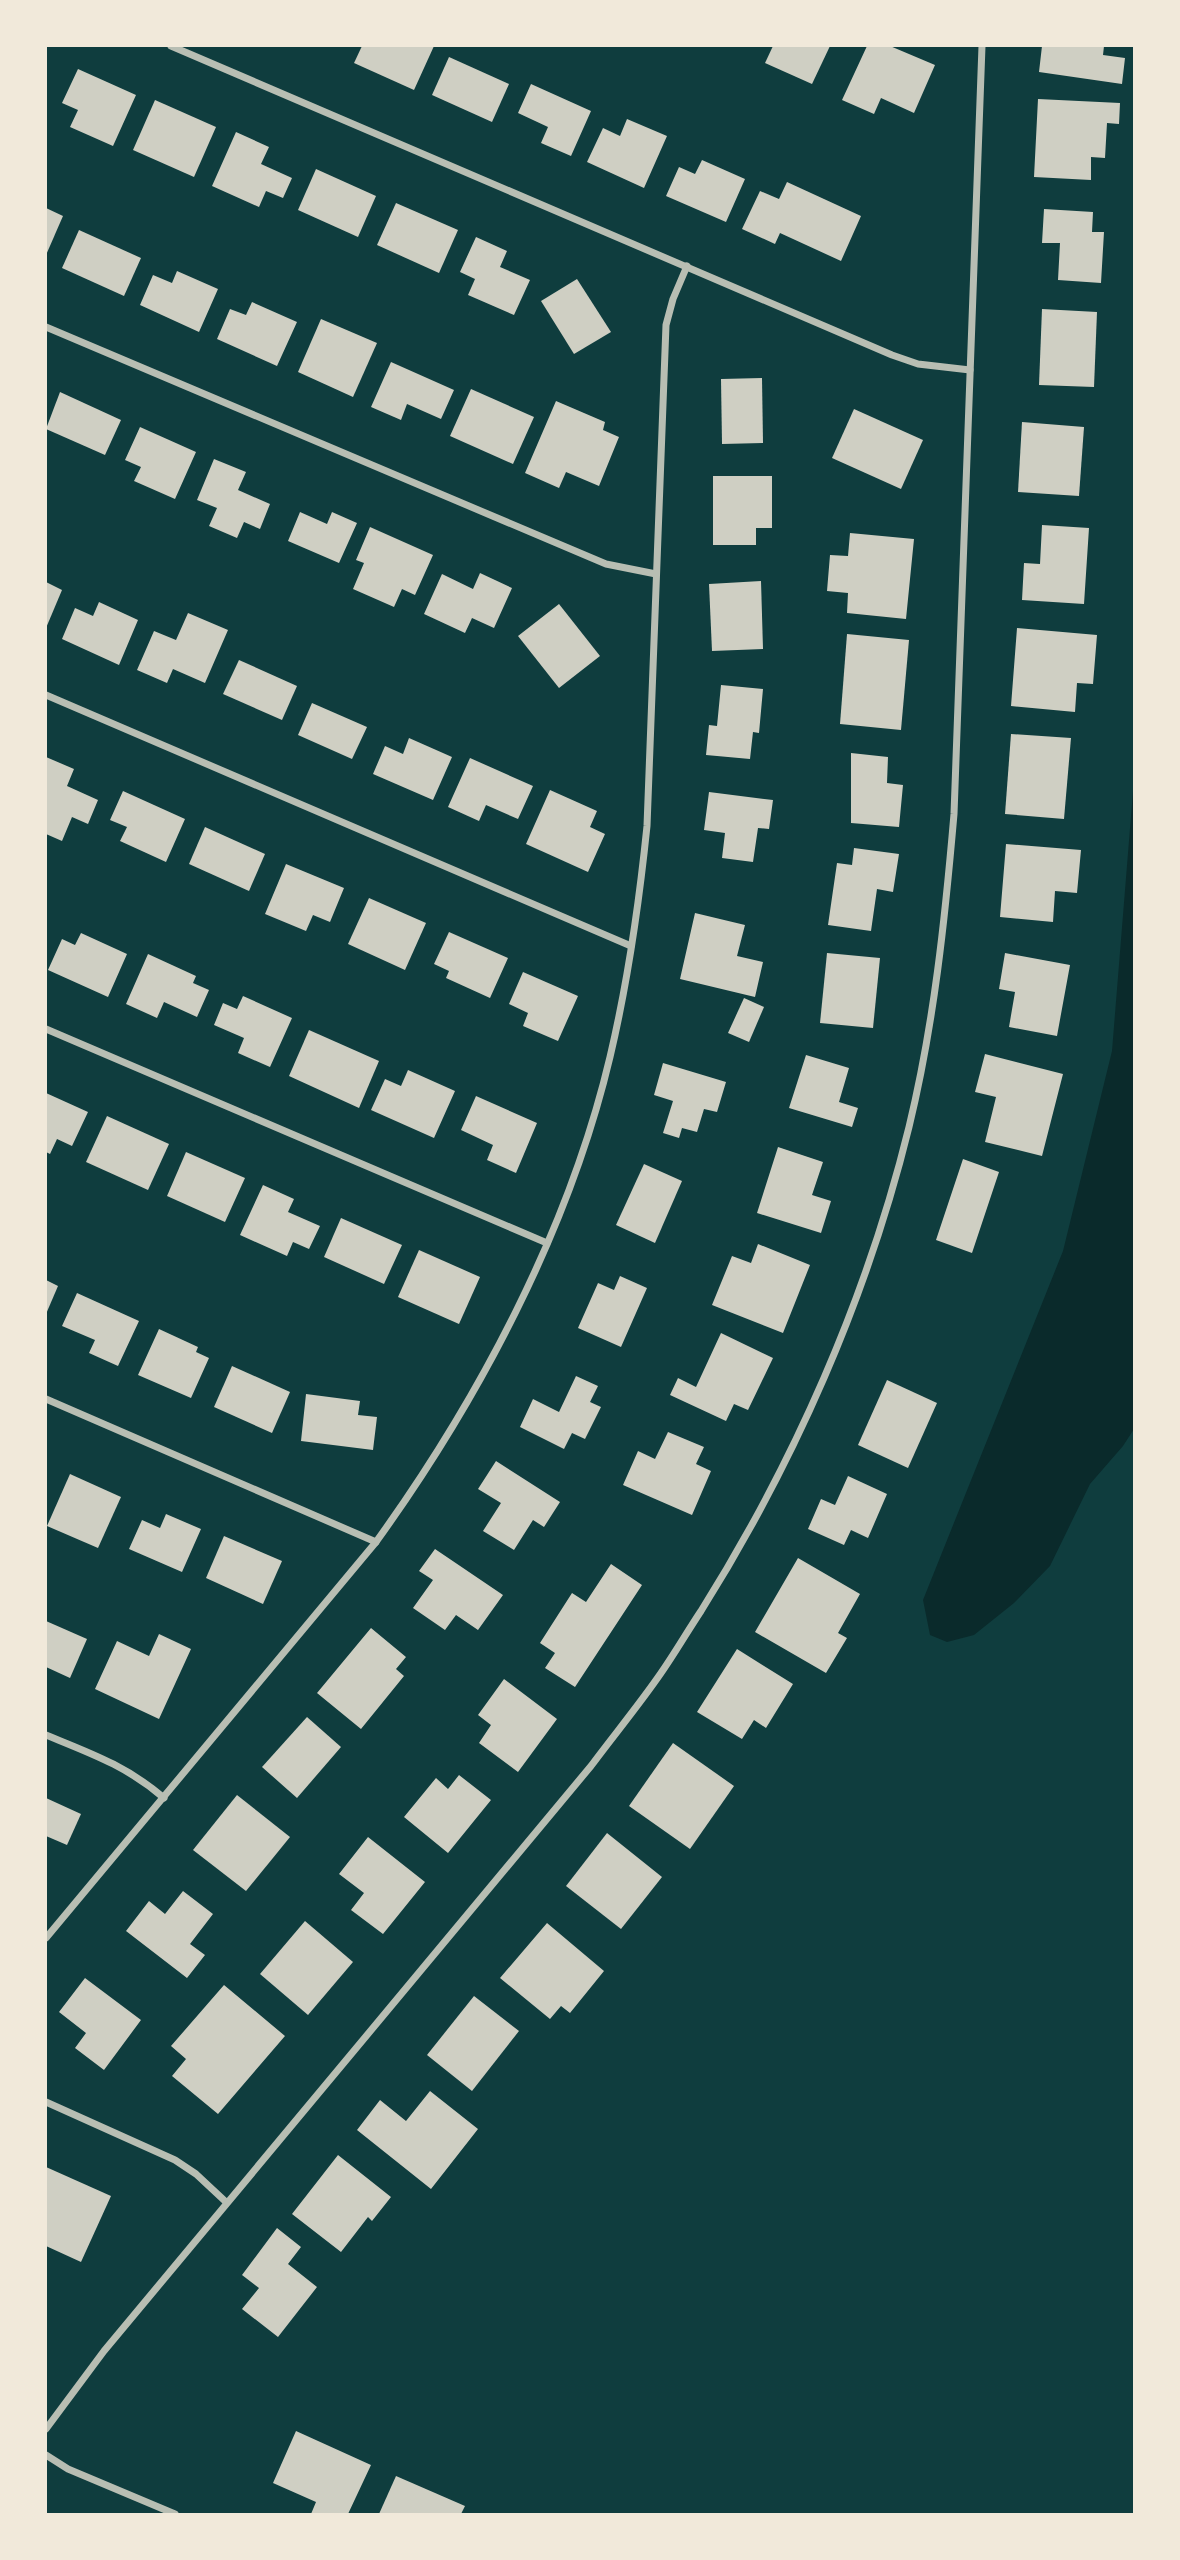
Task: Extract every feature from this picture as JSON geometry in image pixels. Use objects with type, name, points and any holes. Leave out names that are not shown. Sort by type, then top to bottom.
[{"type":"street","points":[[171,46],[892,355],[918,364],[971,370]]},
{"type":"street","points":[[46,2429],[104,2351],[591,1766],[662,1673],[771,1491],[813,1402],[860,1287],[909,1128],[928,1035],[945,922],[954,814],[982,46]]},
{"type":"street","points":[[46,1938],[376,1542],[423,1477],[506,1331],[547,1243],[610,1058],[631,946],[646,826],[666,325],[673,299],[687,266]]},
{"type":"street","points":[[46,327],[606,564],[656,574]]},
{"type":"street","points":[[46,695],[631,946]]},
{"type":"street","points":[[46,1029],[547,1243]]},
{"type":"street","points":[[46,1399],[376,1542]]},
{"type":"street","points":[[46,1735],[123,1768],[164,1798]]},
{"type":"street","points":[[46,2102],[175,2160],[196,2174],[226,2202]]},
{"type":"street","points":[[46,2455],[68,2469],[175,2515]]},
{"type":"water","points":[[1134,779],[1134,1429],[1090,1484],[1050,1566],[1014,1603],[974,1635],[947,1642],[930,1635],[923,1600],[1063,1251],[1112,1051]]},
{"type":"building","points":[[362,46],[434,46],[414,90],[354,63]]},
{"type":"building","points":[[773,46],[830,46],[812,84],[765,63]]},
{"type":"building","points":[[867,46],[890,46],[935,65],[914,113],[881,98],[874,114],[842,100]]},
{"type":"building","points":[[1042,46],[1104,46],[1103,55],[1125,58],[1122,84],[1039,72]]},
{"type":"building","points":[[449,57],[509,84],[492,122],[432,95]]},
{"type":"building","points":[[78,69],[136,95],[113,146],[70,127],[78,110],[62,103]]},
{"type":"building","points":[[531,84],[591,111],[571,156],[541,143],[548,127],[518,113]]},
{"type":"building","points":[[1038,99],[1120,103],[1119,124],[1107,123],[1105,158],[1091,157],[1091,180],[1034,177]]},
{"type":"building","points":[[155,100],[216,127],[194,177],[133,150]]},
{"type":"building","points":[[627,119],[667,136],[644,188],[587,162],[603,128],[620,136]]},
{"type":"building","points":[[236,132],[269,147],[261,164],[292,178],[283,198],[266,191],[259,207],[212,186]]},
{"type":"building","points":[[702,160],[745,179],[726,222],[666,196],[679,167],[695,174]]},
{"type":"building","points":[[316,169],[376,196],[358,237],[298,210]]},
{"type":"building","points":[[787,182],[861,216],[841,261],[780,233],[775,244],[742,229],[760,191],[779,199]]},
{"type":"building","points":[[396,203],[458,230],[439,273],[377,245]]},
{"type":"building","points":[[46,208],[63,216],[46,255]]},
{"type":"building","points":[[1044,209],[1093,212],[1092,232],[1104,232],[1101,283],[1058,280],[1060,243],[1042,243]]},
{"type":"building","points":[[79,230],[141,258],[124,296],[62,268]]},
{"type":"building","points":[[476,237],[507,251],[500,267],[530,280],[514,315],[468,295],[475,279],[460,272]]},
{"type":"building","points":[[177,271],[218,289],[199,332],[140,305],[153,275],[172,283]]},
{"type":"building","points":[[577,279],[611,332],[574,354],[541,301]]},
{"type":"building","points":[[252,302],[297,322],[277,366],[217,339],[230,309],[246,315]]},
{"type":"building","points":[[1042,309],[1097,312],[1094,387],[1039,385]]},
{"type":"building","points":[[321,319],[377,343],[353,397],[298,372]]},
{"type":"building","points":[[391,362],[454,390],[441,419],[407,404],[401,420],[371,407]]},
{"type":"building","points":[[762,378],[763,443],[722,444],[721,379]]},
{"type":"building","points":[[471,389],[534,417],[513,464],[450,436]]},
{"type":"building","points":[[60,392],[121,420],[105,455],[46,429]]},
{"type":"building","points":[[556,401],[605,422],[603,430],[619,437],[599,486],[566,472],[559,488],[525,473]]},
{"type":"building","points":[[854,409],[923,440],[901,489],[832,458]]},
{"type":"building","points":[[1022,422],[1084,427],[1079,496],[1018,492]]},
{"type":"building","points":[[140,427],[196,452],[175,499],[134,481],[141,467],[125,460]]},
{"type":"building","points":[[214,459],[246,472],[238,490],[270,504],[260,529],[244,522],[237,538],[209,526],[217,508],[197,500]]},
{"type":"building","points":[[713,476],[772,476],[772,528],[756,528],[756,545],[713,545]]},
{"type":"building","points":[[300,512],[327,524],[332,512],[357,523],[339,563],[288,541]]},
{"type":"building","points":[[1042,525],[1089,528],[1084,604],[1022,600],[1024,563],[1040,564]]},
{"type":"building","points":[[370,527],[433,555],[415,595],[402,589],[394,607],[353,589],[364,563],[356,560]]},
{"type":"building","points":[[850,533],[914,539],[906,619],[847,613],[848,593],[827,591],[830,555],[848,556]]},
{"type":"building","points":[[480,573],[512,588],[494,628],[472,618],[465,633],[424,614],[442,574],[473,589]]},
{"type":"building","points":[[761,581],[763,649],[712,651],[709,584]]},
{"type":"building","points":[[46,582],[62,590],[46,628]]},
{"type":"building","points":[[99,602],[138,620],[119,665],[62,639],[75,608],[93,616]]},
{"type":"building","points":[[559,604],[600,656],[559,688],[518,636]]},
{"type":"building","points":[[188,613],[228,630],[205,683],[173,669],[167,683],[137,670],[154,631],[176,640]]},
{"type":"building","points":[[1017,628],[1097,635],[1093,684],[1077,683],[1075,712],[1011,706]]},
{"type":"building","points":[[847,634],[909,640],[901,730],[840,724]]},
{"type":"building","points":[[239,660],[297,686],[282,720],[223,694]]},
{"type":"building","points":[[721,685],[763,689],[759,733],[753,732],[750,759],[706,755],[709,725],[717,726]]},
{"type":"building","points":[[312,703],[367,727],[352,759],[298,735]]},
{"type":"building","points":[[1011,734],[1071,738],[1064,819],[1005,814]]},
{"type":"building","points":[[409,738],[452,757],[433,800],[373,774],[385,746],[403,754]]},
{"type":"building","points":[[851,753],[888,757],[887,783],[903,785],[899,827],[851,823]]},
{"type":"building","points":[[46,757],[74,769],[67,786],[98,800],[88,824],[72,817],[62,841],[46,834]]},
{"type":"building","points":[[470,758],[533,786],[518,819],[486,805],[479,821],[448,807]]},
{"type":"building","points":[[550,790],[597,811],[590,827],[605,834],[588,872],[526,844]]},
{"type":"building","points":[[123,791],[185,819],[166,862],[120,841],[127,827],[110,820]]},
{"type":"building","points":[[709,792],[773,800],[769,829],[758,828],[753,862],[722,858],[725,833],[704,830]]},
{"type":"building","points":[[205,827],[265,854],[249,891],[189,864]]},
{"type":"building","points":[[1006,844],[1081,850],[1077,893],[1055,891],[1053,922],[1000,917]]},
{"type":"building","points":[[854,848],[899,854],[893,892],[877,889],[871,931],[828,925],[837,863],[852,865]]},
{"type":"building","points":[[286,864],[344,888],[330,922],[313,915],[306,931],[265,914]]},
{"type":"building","points":[[369,898],[426,923],[405,970],[348,944]]},
{"type":"building","points":[[695,913],[745,925],[737,956],[763,962],[755,997],[680,979]]},
{"type":"building","points":[[449,932],[508,958],[490,998],[446,978],[449,971],[434,964]]},
{"type":"building","points":[[81,933],[127,954],[108,997],[48,970],[62,939],[75,945]]},
{"type":"building","points":[[827,953],[880,958],[873,1028],[820,1023]]},
{"type":"building","points":[[1005,953],[1070,965],[1057,1036],[1009,1027],[1015,992],[999,989]]},
{"type":"building","points":[[148,954],[196,976],[193,983],[209,990],[197,1017],[164,1002],[157,1018],[126,1004]]},
{"type":"building","points":[[523,972],[578,996],[558,1041],[523,1026],[528,1013],[509,1004]]},
{"type":"building","points":[[243,996],[292,1018],[270,1067],[238,1053],[244,1038],[214,1025],[223,1003],[237,1009]]},
{"type":"building","points":[[744,998],[764,1007],[749,1042],[728,1033]]},
{"type":"building","points":[[309,1030],[379,1061],[359,1108],[289,1076]]},
{"type":"building","points":[[985,1054],[1063,1074],[1042,1156],[985,1142],[996,1097],[975,1092]]},
{"type":"building","points":[[806,1055],[849,1068],[839,1102],[858,1108],[852,1127],[789,1108]]},
{"type":"building","points":[[663,1063],[726,1082],[717,1112],[704,1109],[697,1132],[682,1128],[679,1138],[663,1133],[673,1101],[654,1095]]},
{"type":"building","points":[[408,1070],[455,1091],[434,1138],[371,1110],[385,1079],[401,1086]]},
{"type":"building","points":[[46,1093],[88,1112],[72,1146],[57,1139],[50,1154],[46,1152]]},
{"type":"building","points":[[476,1096],[537,1123],[516,1173],[487,1160],[493,1145],[461,1130]]},
{"type":"building","points":[[107,1116],[169,1144],[148,1190],[86,1162]]},
{"type":"building","points":[[778,1147],[823,1162],[812,1195],[831,1201],[821,1233],[757,1213]]},
{"type":"building","points":[[186,1152],[245,1178],[225,1222],[167,1196]]},
{"type":"building","points":[[963,1159],[999,1172],[972,1253],[936,1240]]},
{"type":"building","points":[[644,1164],[682,1181],[655,1243],[616,1225]]},
{"type":"building","points":[[263,1185],[294,1199],[288,1212],[320,1226],[309,1249],[293,1242],[287,1256],[240,1235]]},
{"type":"building","points":[[341,1218],[402,1245],[384,1284],[324,1257]]},
{"type":"building","points":[[758,1244],[810,1265],[783,1333],[712,1305],[732,1256],[751,1263]]},
{"type":"building","points":[[419,1250],[480,1277],[459,1324],[398,1297]]},
{"type":"building","points":[[620,1276],[647,1288],[621,1347],[578,1328],[598,1283],[614,1290]]},
{"type":"building","points":[[46,1280],[58,1286],[46,1314]]},
{"type":"building","points":[[77,1293],[139,1321],[118,1366],[89,1353],[95,1340],[62,1326]]},
{"type":"building","points":[[159,1329],[198,1347],[196,1352],[209,1358],[191,1398],[138,1375]]},
{"type":"building","points":[[721,1333],[773,1358],[748,1410],[734,1404],[726,1421],[670,1395],[678,1378],[696,1387]]},
{"type":"building","points":[[232,1366],[290,1392],[272,1433],[214,1407]]},
{"type":"building","points":[[576,1376],[598,1386],[590,1402],[601,1407],[585,1439],[572,1433],[564,1449],[520,1427],[533,1399],[559,1412]]},
{"type":"building","points":[[887,1380],[937,1403],[908,1468],[858,1445]]},
{"type":"building","points":[[306,1394],[360,1401],[358,1415],[377,1417],[373,1450],[301,1441]]},
{"type":"building","points":[[668,1432],[704,1447],[696,1464],[711,1471],[692,1515],[623,1485],[638,1451],[655,1459]]},
{"type":"building","points":[[496,1461],[560,1502],[544,1527],[533,1520],[514,1550],[483,1531],[501,1503],[478,1489]]},
{"type":"building","points":[[70,1474],[121,1497],[98,1548],[47,1526]]},
{"type":"building","points":[[848,1476],[887,1494],[868,1538],[851,1530],[844,1545],[808,1529],[821,1499],[835,1505]]},
{"type":"building","points":[[166,1514],[201,1529],[182,1572],[129,1549],[142,1520],[160,1528]]},
{"type":"building","points":[[224,1536],[282,1561],[263,1604],[206,1578]]},
{"type":"building","points":[[435,1549],[503,1595],[478,1630],[456,1615],[445,1630],[413,1608],[433,1580],[419,1571]]},
{"type":"building","points":[[798,1558],[860,1594],[838,1633],[847,1638],[826,1673],[755,1632]]},
{"type":"building","points":[[611,1564],[642,1585],[575,1687],[545,1668],[555,1653],[540,1643],[572,1593],[586,1602]]},
{"type":"building","points":[[46,1621],[87,1639],[70,1678],[46,1667]]},
{"type":"building","points":[[371,1628],[406,1657],[396,1669],[404,1676],[361,1729],[317,1693]]},
{"type":"building","points":[[159,1634],[191,1649],[159,1719],[95,1689],[117,1641],[149,1656]]},
{"type":"building","points":[[737,1649],[793,1684],[766,1728],[754,1720],[742,1739],[697,1712]]},
{"type":"building","points":[[504,1679],[557,1719],[518,1772],[479,1743],[491,1725],[478,1715]]},
{"type":"building","points":[[307,1717],[341,1747],[297,1798],[262,1767]]},
{"type":"building","points":[[673,1743],[734,1786],[690,1849],[629,1806]]},
{"type":"building","points":[[459,1775],[491,1800],[448,1853],[404,1817],[436,1778],[448,1789]]},
{"type":"building","points":[[237,1795],[290,1837],[246,1891],[193,1850]]},
{"type":"building","points":[[46,1798],[81,1814],[67,1845],[46,1836]]},
{"type":"building","points":[[607,1833],[662,1877],[621,1929],[566,1886]]},
{"type":"building","points":[[368,1837],[425,1882],[383,1934],[351,1910],[364,1893],[339,1874]]},
{"type":"building","points":[[183,1891],[213,1914],[190,1944],[205,1955],[187,1978],[126,1931],[149,1901],[165,1914]]},
{"type":"building","points":[[305,1921],[353,1962],[308,2015],[260,1974]]},
{"type":"building","points":[[547,1923],[604,1971],[570,2013],[561,2006],[550,2019],[500,1978]]},
{"type":"building","points":[[85,1978],[141,2020],[104,2070],[75,2048],[86,2033],[59,2012]]},
{"type":"building","points":[[224,1985],[285,2036],[218,2114],[172,2076],[186,2059],[171,2046]]},
{"type":"building","points":[[474,1996],[519,2031],[472,2091],[427,2055]]},
{"type":"building","points":[[430,2091],[478,2129],[431,2189],[357,2130],[380,2100],[406,2121]]},
{"type":"building","points":[[338,2155],[391,2197],[372,2221],[368,2217],[341,2252],[292,2214]]},
{"type":"building","points":[[46,2167],[111,2196],[81,2262],[46,2246]]},
{"type":"building","points":[[277,2228],[301,2247],[288,2264],[317,2287],[278,2337],[242,2309],[259,2288],[242,2275]]},
{"type":"building","points":[[296,2431],[371,2465],[348,2514],[311,2514],[316,2502],[273,2483]]},
{"type":"building","points":[[396,2476],[465,2506],[461,2514],[379,2514]]}]
